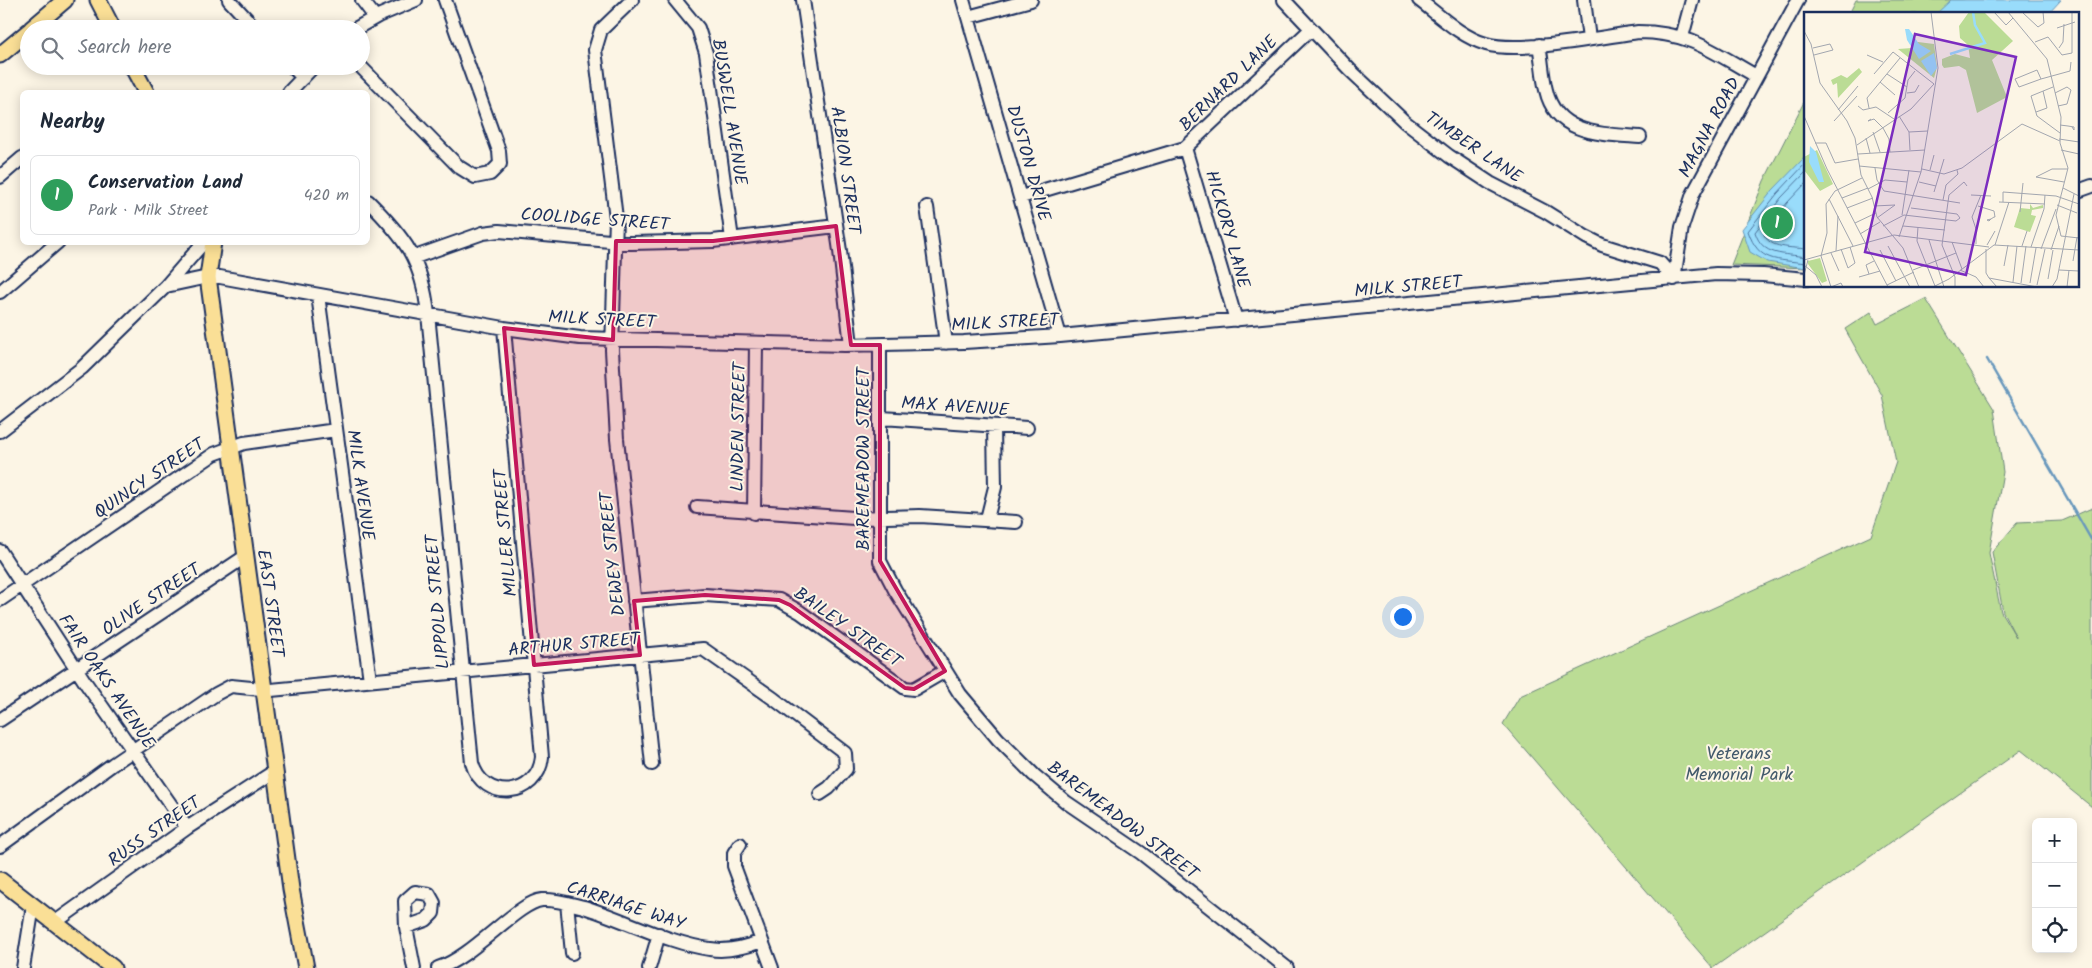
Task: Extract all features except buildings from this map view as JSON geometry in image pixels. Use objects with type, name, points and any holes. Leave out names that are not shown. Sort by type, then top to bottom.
[{"type":"main road","points":[[42,20],[65,0]]},
{"type":"main road","points":[[98,0],[108,20]]},
{"type":"main road","points":[[0,55],[20,38]]},
{"type":"main road","points":[[137,75],[145,90]]},
{"type":"main road","name":"EAST STREET","points":[[213,245],[208,277],[291,889],[306,968]]},
{"type":"main road","points":[[0,880],[113,968]]},
{"type":"street","points":[[229,0],[248,20]]},
{"type":"street","points":[[362,0],[375,17]]},
{"type":"street","points":[[370,20],[416,0]]},
{"type":"street","points":[[369,75],[459,167],[475,177],[490,174],[500,164],[499,151],[445,0]]},
{"type":"street","name":"DEWEY STREET","points":[[632,0],[601,30],[594,50],[612,184],[616,241],[612,340],[617,439],[652,764]]},
{"type":"street","name":"BUSWELL AVENUE","points":[[675,0],[698,28],[706,53],[732,239]]},
{"type":"street","name":"ALBION STREET","points":[[803,0],[836,226],[851,345]]},
{"type":"street","name":"DUSTON DRIVE","points":[[963,0],[1060,336]]},
{"type":"street","points":[[968,17],[1032,0]]},
{"type":"street","name":"TIMBER LANE","points":[[1284,0],[1405,122],[1449,156],[1490,184],[1546,212],[1586,237],[1602,245],[1660,264],[1674,279]]},
{"type":"street","points":[[1419,0],[1473,39],[1486,44],[1513,47],[1638,32],[1657,32],[1682,37],[1756,76]]},
{"type":"street","points":[[1584,0],[1589,38]]},
{"type":"street","points":[[1682,37],[1692,0]]},
{"type":"street","name":"MAGNA ROAD","points":[[1674,279],[1686,210],[1798,0]]},
{"type":"street","name":"BERNARD LANE","points":[[1021,197],[1185,148],[1311,29]]},
{"type":"street","points":[[1539,44],[1546,90],[1559,117],[1581,130],[1598,134],[1640,137]]},
{"type":"street","points":[[300,75],[303,78]]},
{"type":"street","points":[[291,90],[306,75]]},
{"type":"street","name":"HICKORY LANE","points":[[1185,148],[1236,320]]},
{"type":"street","points":[[0,177],[20,160]]},
{"type":"street","points":[[2080,190],[2092,186]]},
{"type":"street","name":"LIPPOLD STREET","points":[[370,203],[389,222],[415,257],[423,277],[462,672],[472,763],[476,773],[483,782],[492,788],[509,791],[520,789],[530,783],[542,763],[540,736]]},
{"type":"street","points":[[927,207],[946,343]]},
{"type":"street","name":"COOLIDGE STREET","points":[[415,257],[483,233],[500,231],[616,241],[684,242],[732,239],[836,226]]},
{"type":"street","points":[[0,292],[55,245]]},
{"type":"street","points":[[0,431],[82,368],[166,286],[201,245]]},
{"type":"street","name":"MILK STREET","points":[[208,277],[318,294],[557,336],[612,340],[851,345],[946,343],[1060,336],[1739,274],[1804,279]]},
{"type":"street","points":[[166,286],[208,277]]},
{"type":"street","name":"MILK AVENUE","points":[[318,294],[370,680]]},
{"type":"street","name":"MILLER STREET","points":[[504,328],[540,736]]},
{"type":"street","name":"LINDEN STREET","points":[[754,513],[756,343]]},
{"type":"street","name":"BAREMEADOW STREET","points":[[880,345],[882,418],[879,550],[884,570],[945,670],[982,722],[1034,775],[1066,802],[1154,863],[1287,968]]},
{"type":"street","name":"MAX AVENUE","points":[[882,418],[1027,428]]},
{"type":"street","points":[[987,519],[995,488],[994,427]]},
{"type":"street","name":"QUINCY STREET","points":[[0,600],[207,459],[231,446],[336,430]]},
{"type":"street","points":[[697,507],[754,513],[871,519],[895,515],[1016,522]]},
{"type":"street","name":"FAIR OAKS AVENUE","points":[[0,551],[76,669],[187,828]]},
{"type":"street","name":"OLIVE STREET","points":[[0,720],[246,556]]},
{"type":"street","name":"BAILEY STREET","points":[[634,600],[705,595],[779,600],[790,605],[905,688],[914,689],[945,670]]},
{"type":"street","name":"ARTHUR STREET","points":[[0,846],[132,751],[232,686],[264,690],[703,650],[839,746],[845,753],[846,769],[820,794]]},
{"type":"street","name":"RUSS STREET","points":[[54,923],[187,828],[275,772]]},
{"type":"street","points":[[740,844],[734,853],[734,866],[772,968]]},
{"type":"street","name":"CARRIAGE WAY","points":[[438,968],[449,965],[535,901],[542,900],[566,903],[604,913],[659,934],[710,950],[738,948],[762,941]]},
{"type":"street","points":[[566,903],[572,953]]},
{"type":"street","points":[[23,968],[33,906]]},
{"type":"street","points":[[406,926],[414,968]]},
{"type":"street","points":[[649,968],[659,934]]},
{"type":"highlighted area","points":[[836,226],[851,345],[880,345],[880,561],[945,671],[914,689],[905,688],[790,605],[779,600],[705,595],[634,601],[640,655],[534,665],[504,328],[613,340],[616,241],[713,241]]},
{"type":"green space","points":[[1856,0],[1963,0],[2006,12],[1850,12]]},
{"type":"green space","points":[[1804,102],[1804,268],[1731,265],[1764,181]]},
{"type":"green space","name":"Veterans Memorial Park","points":[[1926,299],[1994,409],[2003,472],[1989,553],[2001,612],[2016,637],[2003,612],[1992,552],[2017,523],[2062,521],[2092,508],[2092,807],[2021,750],[1713,968],[1503,724],[1520,696],[1871,536],[1896,462],[1882,395],[1845,329],[1871,312],[1877,324]]},
{"type":"water","points":[[1951,0],[2061,0],[2050,12],[1938,12]]},
{"type":"water","points":[[1804,158],[1804,268],[1767,262],[1750,252],[1742,229],[1773,190]]},
{"type":"waterway","points":[[1987,359],[2092,541]]},
{"type":"place","name":"Conservation Land","points":[[1777,223]]}]
